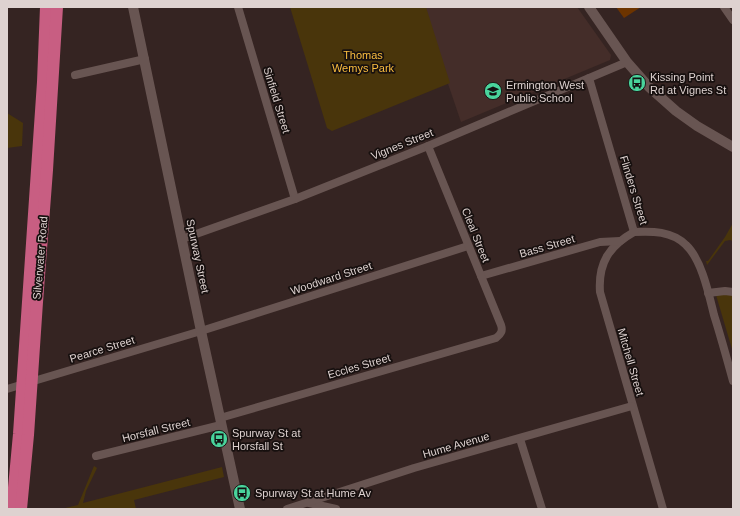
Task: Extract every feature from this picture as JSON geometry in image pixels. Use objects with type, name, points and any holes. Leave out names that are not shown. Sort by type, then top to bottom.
[{"type":"highway","name":"Silverwater Road","points":[[12,509],[19,434],[42,90],[46,7]]},
{"type":"highway","name":"Silverwater Road","points":[[21,509],[28,435],[57,7]]},
{"type":"street","name":"Spurway Street","points":[[134,7],[220,421],[240,509]]},
{"type":"street","name":"Sinfield Street","points":[[238,7],[295,200]]},
{"type":"street","points":[[589,7],[627,62],[650,87],[676,111],[697,126],[733,147]]},
{"type":"street","points":[[724,7],[733,20]]},
{"type":"street","points":[[75,75],[145,59]]},
{"type":"street","name":"Vignes Street","points":[[182,239],[295,200],[627,62]]},
{"type":"street","name":"Flinders Street","points":[[589,78],[634,232],[648,231],[665,233],[686,244],[691,250],[697,261],[730,356],[733,381]]},
{"type":"street","name":"Cleal Street","points":[[428,146],[501,325],[502,332]]},
{"type":"street","name":"Mitchell Street","points":[[634,232],[620,241],[607,255],[602,266],[599,282],[600,292],[663,509]]},
{"type":"street","name":"Bass Street","points":[[481,276],[600,242],[620,241]]},
{"type":"street","name":"Woodward Street","points":[[201,331],[468,246]]},
{"type":"street","points":[[708,293],[725,291],[733,292]]},
{"type":"street","name":"Pearce Street","points":[[9,389],[201,331]]},
{"type":"street","name":"Eccles Street","points":[[220,421],[496,338],[502,332]]},
{"type":"street","name":"Hume Avenue","points":[[287,509],[414,468],[632,406]]},
{"type":"street","name":"Horsfall Street","points":[[96,456],[220,421]]},
{"type":"street","points":[[520,439],[542,509]]},
{"type":"street","points":[[308,502],[336,509]]},
{"type":"shaded area","name":"Ermington West Public School","points":[[422,7],[577,7],[611,55],[610,60],[461,122]]},
{"type":"green space","name":"Thomas Wemys Park","points":[[290,7],[426,7],[450,83],[332,131],[327,128]]},
{"type":"green space","points":[[7,113],[23,123],[22,146],[7,148]]},
{"type":"green space","points":[[733,223],[733,241],[725,241],[707,265],[706,261],[708,261]]},
{"type":"green space","points":[[716,295],[733,295],[732,349]]},
{"type":"green space","points":[[94,466],[97,468],[86,491],[83,503],[222,467],[224,477],[134,500],[136,509],[61,509],[78,505]]},
{"type":"building","points":[[616,7],[641,7],[624,18]]},
{"type":"place","name":"Kissing Point Rd at Vignes St","points":[[637,83]]},
{"type":"place","name":"Ermington West Public School","points":[[493,91]]},
{"type":"place","name":"Spurway St at Horsfall St","points":[[219,439]]},
{"type":"place","name":"Spurway St at Hume Av","points":[[242,493]]}]
